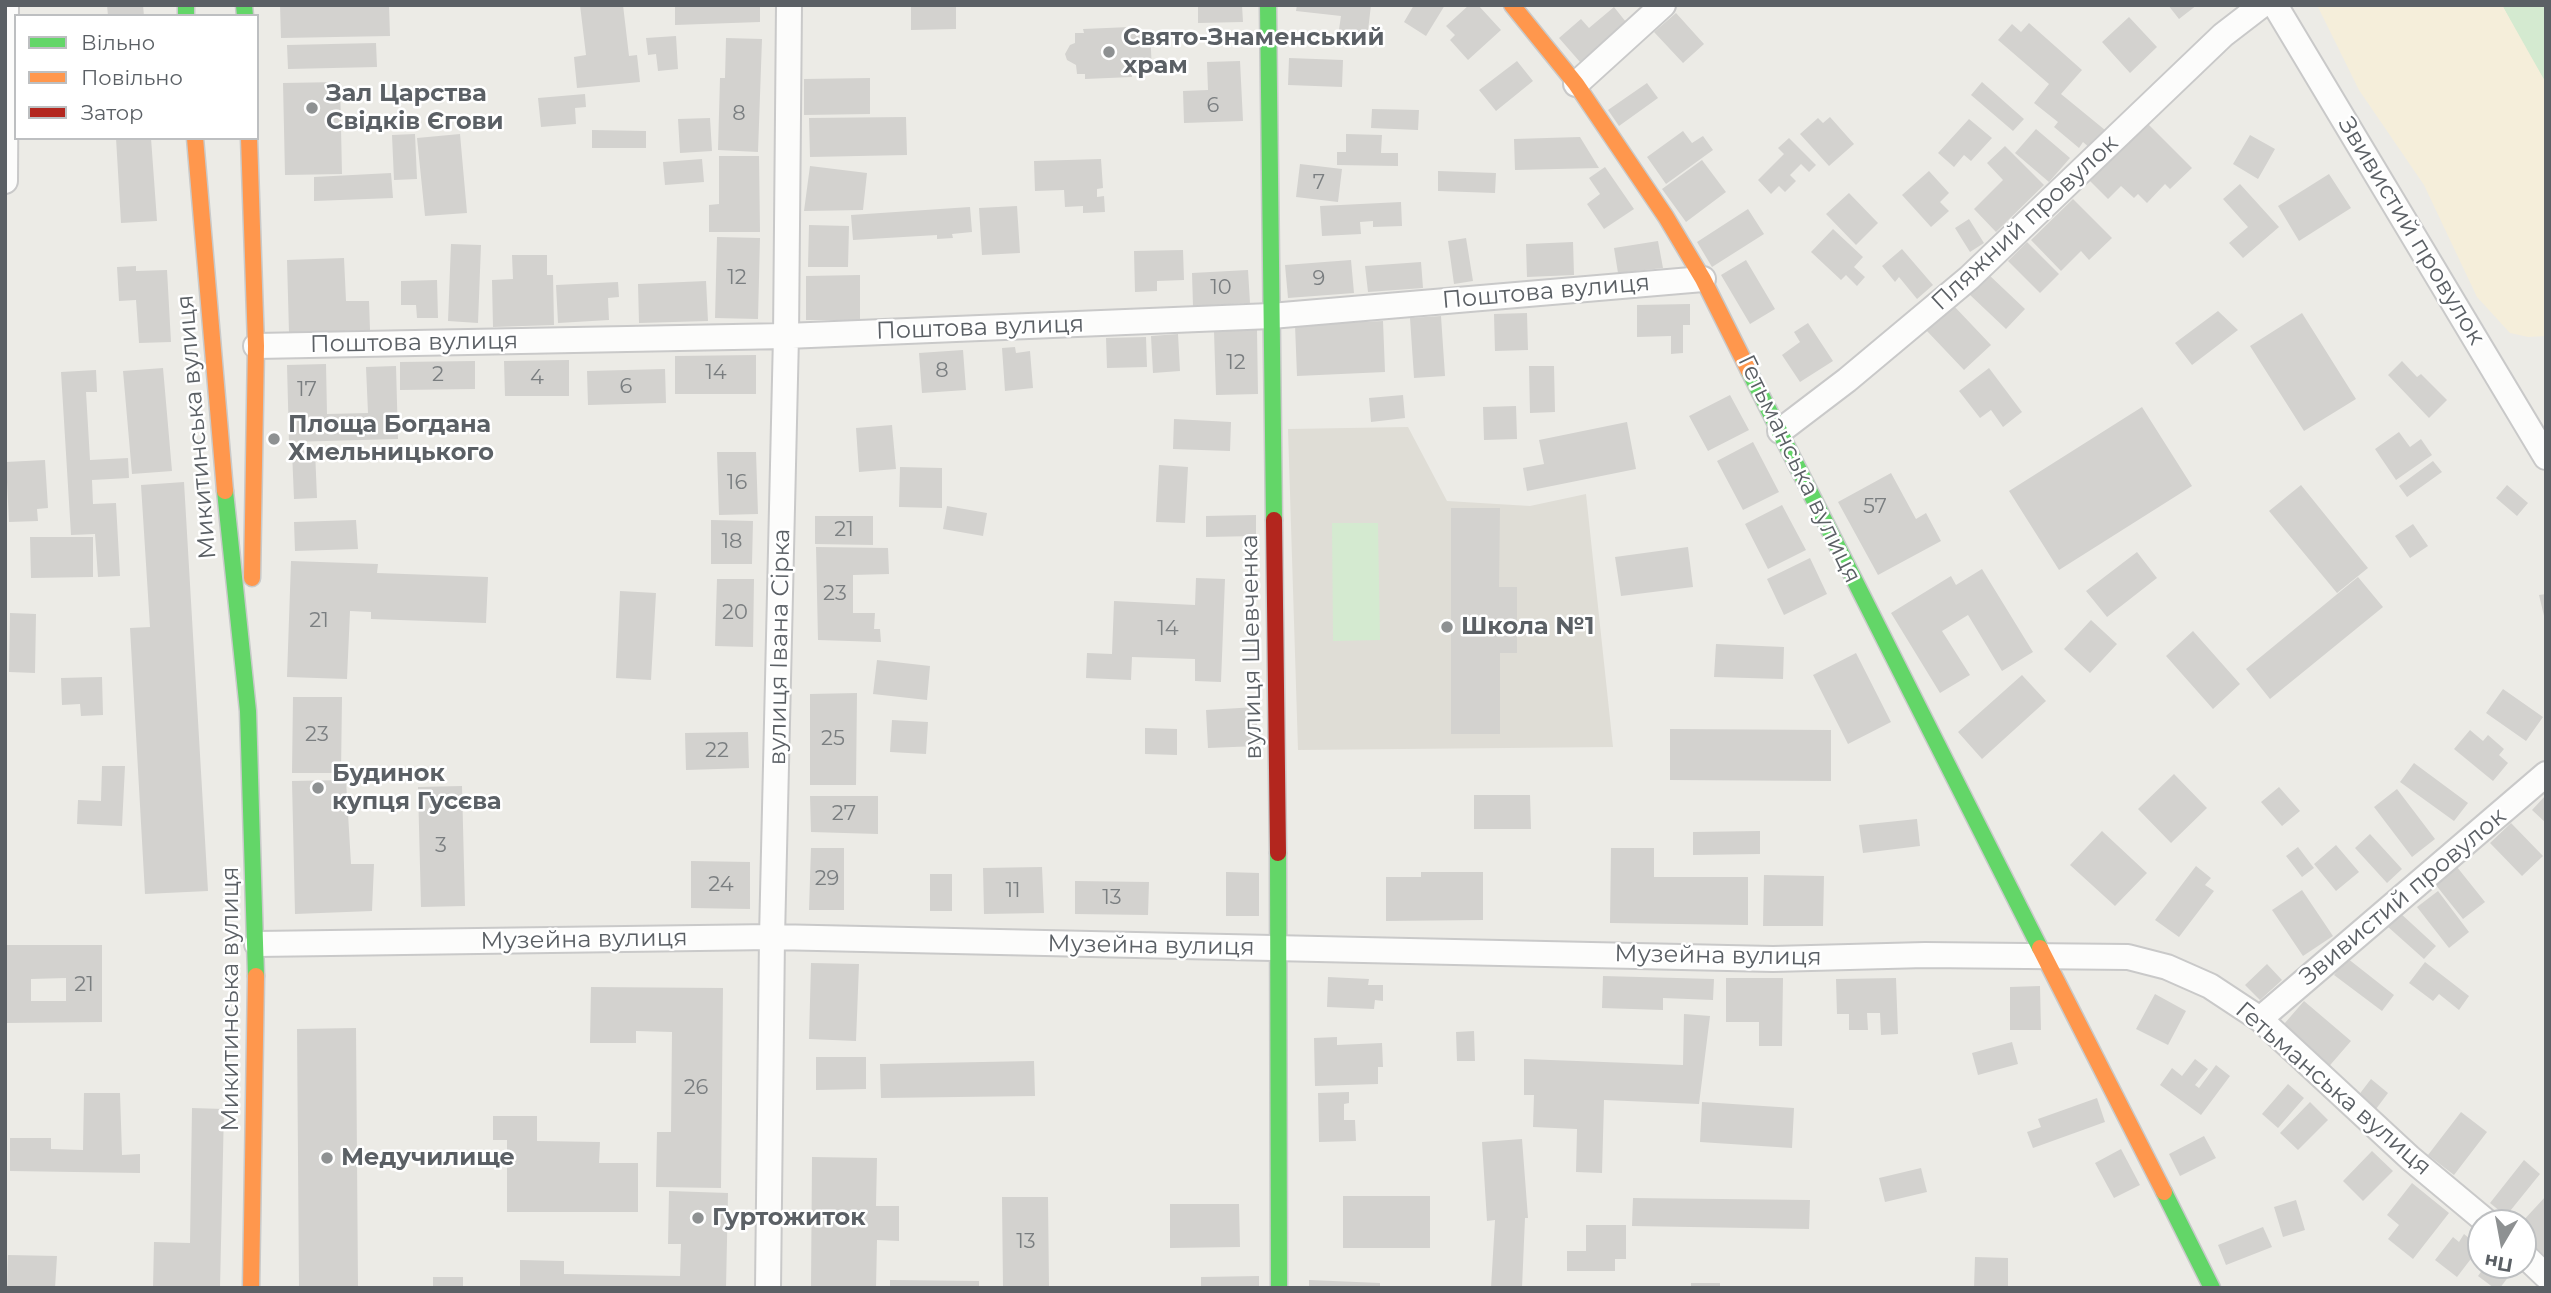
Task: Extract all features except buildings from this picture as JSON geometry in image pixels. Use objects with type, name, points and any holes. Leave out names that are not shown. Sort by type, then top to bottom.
[{"type":"street","points":[[5,181],[6,5]]},
{"type":"street","name":"вулиця Івана Сірка","points":[[768,1288],[772,937],[786,336],[789,5]]},
{"type":"street","name":"вулиця Шевченка","points":[[1268,5],[1279,949],[1279,1288]]},
{"type":"street","name":"Гетьманська вулиця","points":[[1512,5],[1576,84],[1666,217],[1703,279],[2211,1288]]},
{"type":"street","points":[[1576,84],[1663,5]]},
{"type":"street","name":"Пляжний провулок","points":[[1780,431],[1847,380],[1969,278],[2223,35],[2262,5]]},
{"type":"street","name":"Звивистий провулок","points":[[2275,5],[2546,457]]},
{"type":"street","name":"Микитинська вулиця","points":[[195,140],[222,466],[248,711],[257,944],[251,1288]]},
{"type":"street","name":"Микитинська вулиця","points":[[248,711],[256,441],[256,346],[249,140]]},
{"type":"street","name":"Поштова вулиця","points":[[256,346],[786,336],[1271,316],[1703,279]]},
{"type":"street","name":"Звивистий провулок","points":[[2260,1019],[2546,774]]},
{"type":"street","name":"Музейна вулиця","points":[[257,944],[772,937],[1773,959],[1925,955],[2045,958]]},
{"type":"street","name":"Гетьманська вулиця","points":[[2045,958],[2128,957],[2167,967],[2210,986],[2260,1019],[2410,1158],[2471,1209]]},
{"type":"shaded area","name":"Школа №1","points":[[1408,427],[1447,501],[1530,506],[1586,494],[1613,747],[1298,750],[1288,429]]},
{"type":"green space","points":[[2502,5],[2546,5],[2546,83],[2525,49]]},
{"type":"green space","points":[[1332,523],[1378,523],[1380,640],[1333,641]]},
{"type":"sand","points":[[2317,5],[2502,5],[2546,83],[2546,336],[2528,337],[2510,333],[2477,297],[2424,185],[2359,90]]},
{"type":"traffic: fast","points":[[186,5],[186,14]]},
{"type":"traffic: fast","points":[[244,5],[245,14]]},
{"type":"traffic: fast","points":[[1268,5],[1274,520]]},
{"type":"traffic: fast","points":[[1749,371],[2040,948]]},
{"type":"traffic: fast","points":[[225,491],[248,711],[256,976]]},
{"type":"traffic: fast","points":[[1278,853],[1279,1288]]},
{"type":"traffic: fast","points":[[2164,1192],[2212,1288]]},
{"type":"traffic: slow","points":[[1512,5],[1576,84],[1666,217],[1703,279],[1749,371]]},
{"type":"traffic: slow","points":[[195,140],[225,491]]},
{"type":"traffic: slow","points":[[249,140],[256,346],[252,578]]},
{"type":"traffic: slow","points":[[2040,948],[2164,1192]]},
{"type":"traffic: slow","points":[[251,1288],[256,976]]},
{"type":"traffic: jam","points":[[1274,520],[1278,853]]},
{"type":"place","name":"Свято-Знаменський храм","points":[[1109,52]]},
{"type":"place","name":"Зал Царства Свідків Єгови","points":[[312,108]]},
{"type":"place","name":"Площа Богдана Хмельницького","points":[[274,439]]},
{"type":"place","name":"Школа №1","points":[[1447,627]]},
{"type":"place","name":"Будинок купця Гусєва","points":[[318,788]]},
{"type":"place","name":"Медучилище","points":[[327,1158]]},
{"type":"place","name":"Гуртожиток","points":[[698,1218]]}]
